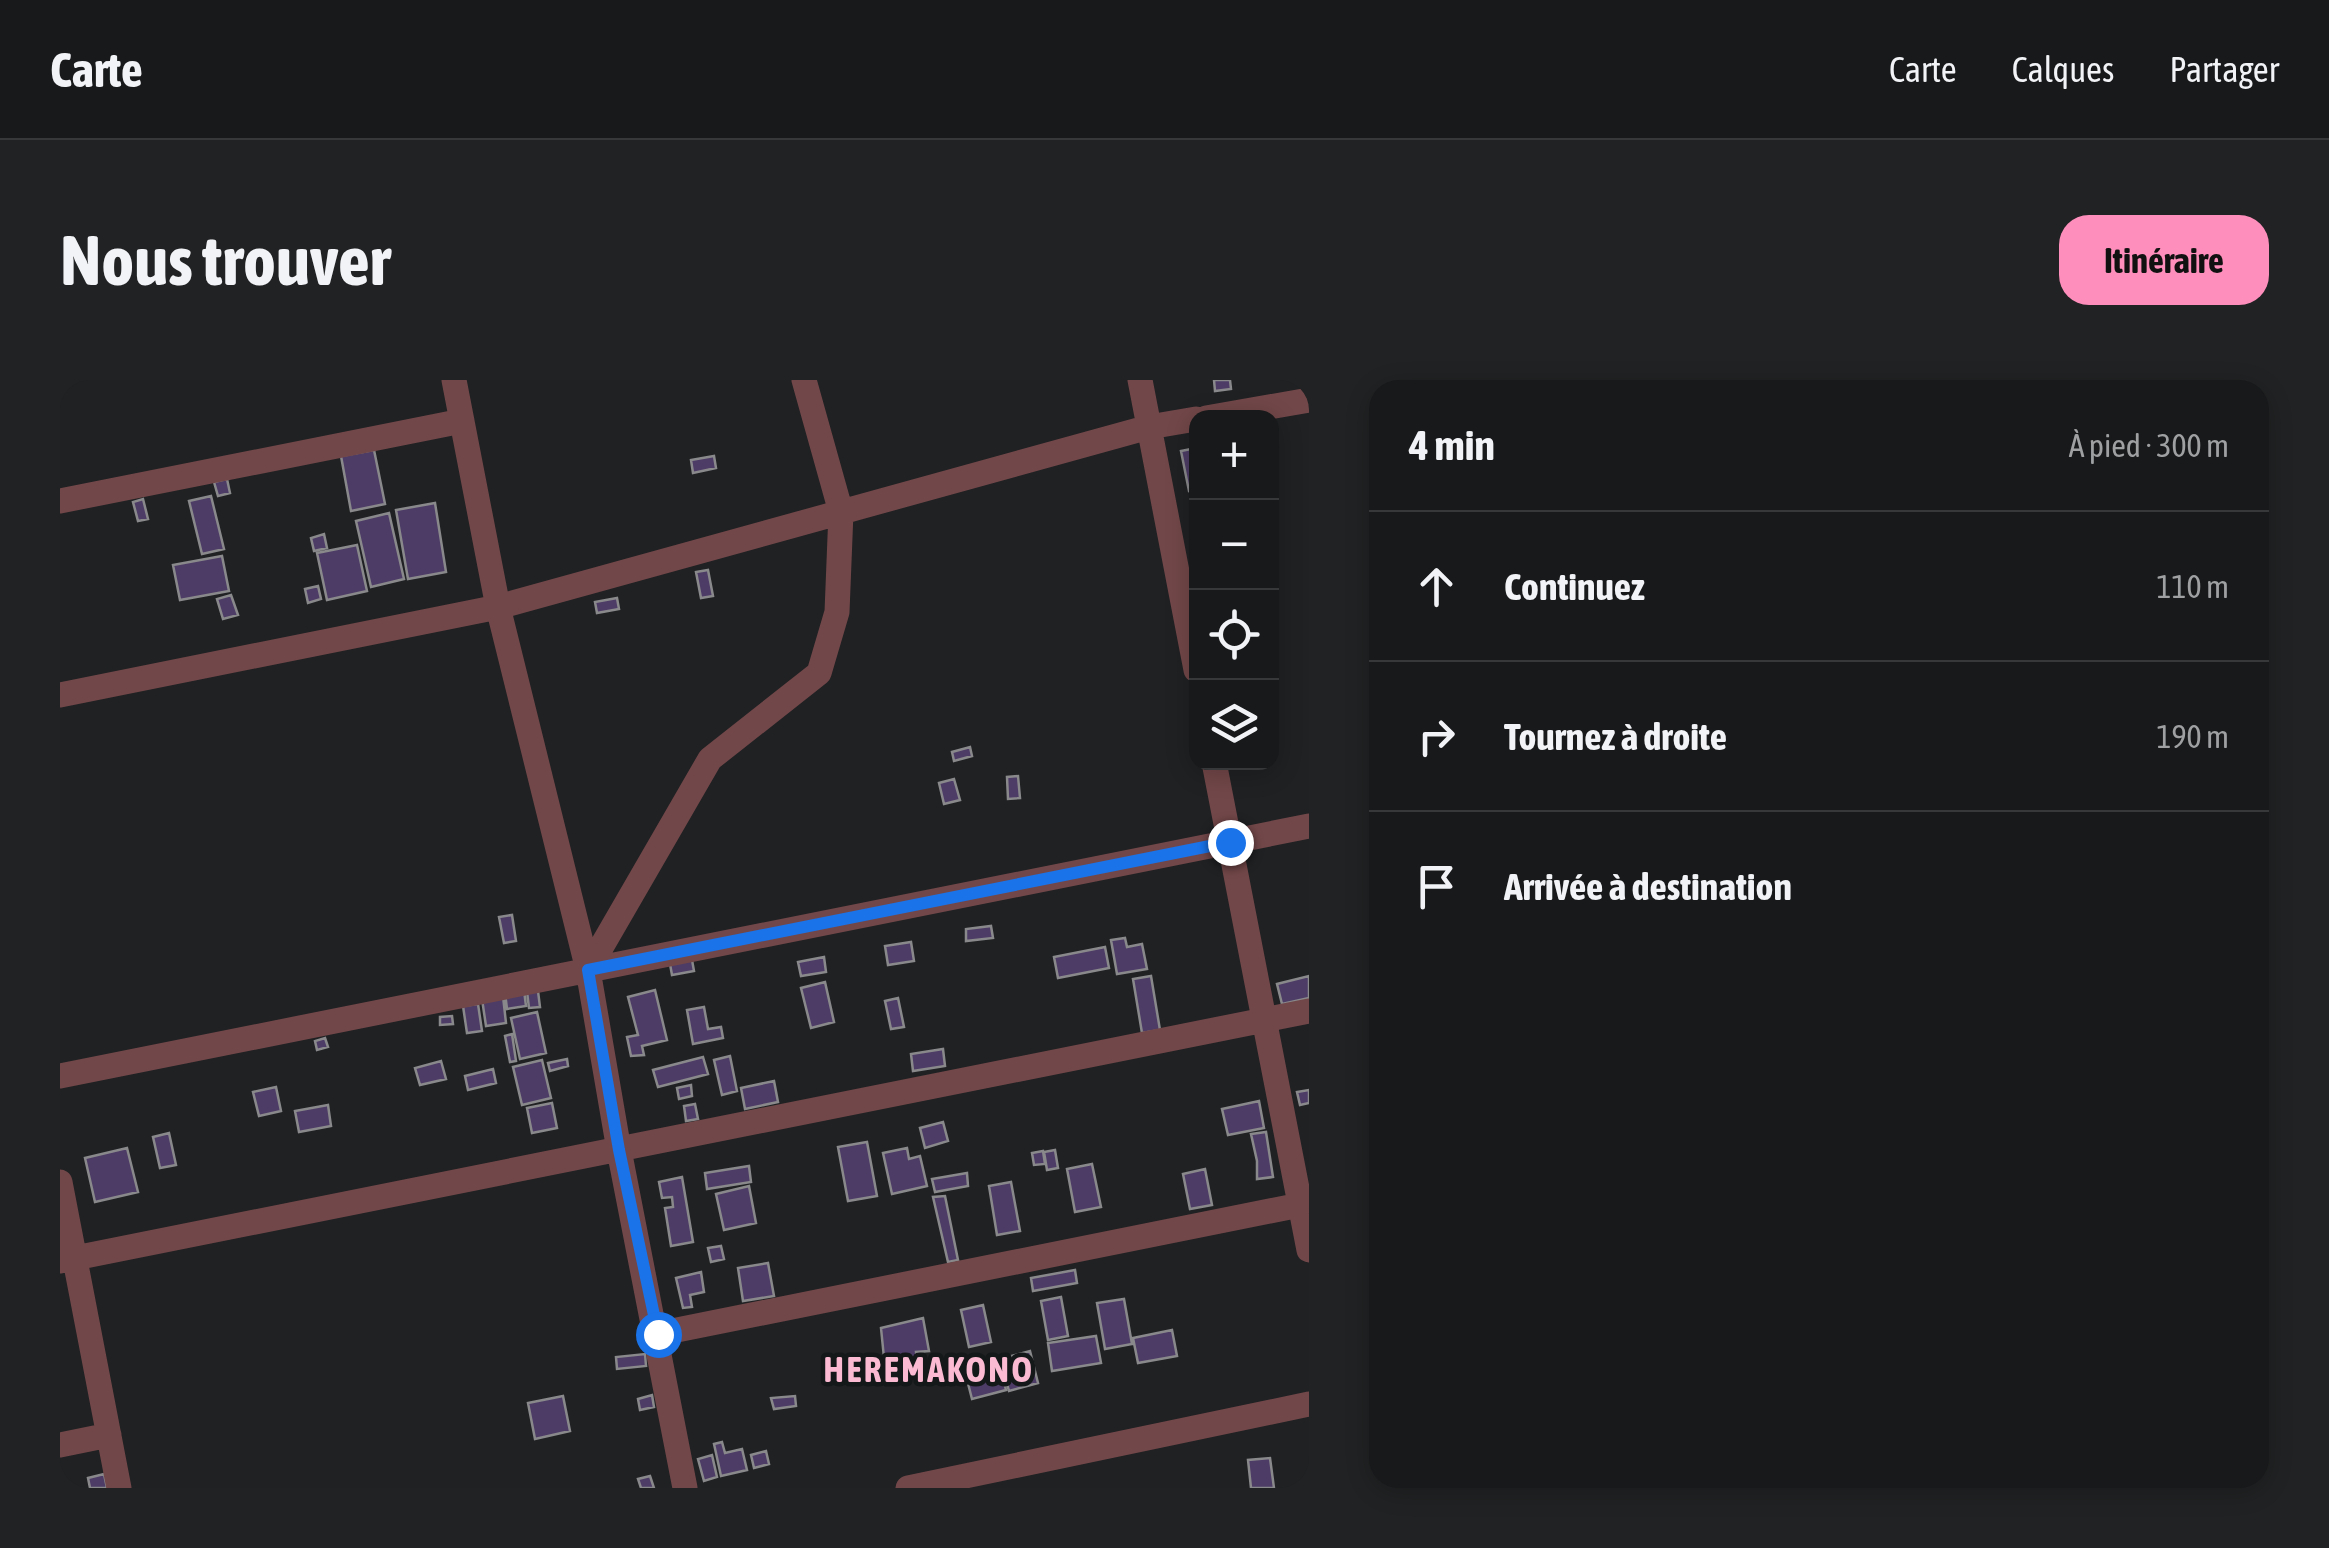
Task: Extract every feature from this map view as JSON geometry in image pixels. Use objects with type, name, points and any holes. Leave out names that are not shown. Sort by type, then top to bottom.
[{"type":"street","points":[[454,380],[498,607],[588,970],[685,1488]]},
{"type":"street","points":[[588,970],[710,759],[819,673],[837,612],[841,512],[804,380]]},
{"type":"street","points":[[1140,380],[1189,634]]},
{"type":"street","points":[[1252,410],[1309,400]]},
{"type":"street","points":[[60,695],[498,607],[1149,427],[1189,420]]},
{"type":"street","points":[[60,501],[462,421]]},
{"type":"street","points":[[1216,770],[1309,1250]]},
{"type":"street","points":[[60,1076],[1309,826]]},
{"type":"street","points":[[67,1259],[1309,1011]]},
{"type":"street","points":[[60,1182],[67,1259],[119,1488]]},
{"type":"street","points":[[658,1334],[1300,1205]]},
{"type":"street","points":[[908,1488],[1309,1404]]},
{"type":"street","points":[[60,1445],[109,1435]]},
{"type":"building","points":[[1214,380],[1230,380],[1231,389],[1215,391]]},
{"type":"building","points":[[1189,449],[1189,491],[1181,451]]},
{"type":"building","points":[[374,450],[385,504],[351,511],[341,456]]},
{"type":"building","points":[[714,456],[716,468],[693,473],[691,460]]},
{"type":"building","points":[[227,479],[230,493],[218,496],[214,482]]},
{"type":"building","points":[[211,496],[224,549],[202,554],[189,501]]},
{"type":"building","points":[[143,499],[148,519],[138,521],[133,502]]},
{"type":"building","points":[[435,503],[446,572],[408,579],[396,510]]},
{"type":"building","points":[[389,513],[404,579],[371,587],[356,521]]},
{"type":"building","points":[[324,534],[327,548],[314,551],[311,538]]},
{"type":"building","points":[[357,545],[367,591],[327,600],[317,553]]},
{"type":"building","points":[[222,556],[229,591],[180,600],[173,565]]},
{"type":"building","points":[[708,570],[713,596],[701,598],[696,572]]},
{"type":"building","points":[[318,586],[321,599],[308,603],[305,589]]},
{"type":"building","points":[[231,595],[238,615],[223,619],[217,599]]},
{"type":"building","points":[[617,598],[619,609],[597,613],[595,602]]},
{"type":"building","points":[[970,747],[972,756],[954,761],[952,752]]},
{"type":"building","points":[[1018,776],[1020,798],[1008,799],[1007,777]]},
{"type":"building","points":[[954,779],[960,800],[944,804],[939,783]]},
{"type":"building","points":[[512,915],[516,941],[504,943],[499,917]]},
{"type":"building","points":[[991,926],[993,938],[966,941],[966,929]]},
{"type":"building","points":[[1125,938],[1127,947],[1142,944],[1147,969],[1117,974],[1111,940]]},
{"type":"building","points":[[911,942],[914,961],[888,965],[885,946]]},
{"type":"building","points":[[1105,947],[1109,968],[1058,978],[1054,957]]},
{"type":"building","points":[[824,957],[826,972],[801,976],[798,962]]},
{"type":"building","points":[[692,960],[694,971],[672,975],[670,964]]},
{"type":"building","points":[[1151,976],[1160,1030],[1142,1033],[1133,979]]},
{"type":"building","points":[[1309,976],[1309,998],[1282,1004],[1277,984]]},
{"type":"building","points":[[825,982],[834,1022],[811,1028],[801,988]]},
{"type":"building","points":[[524,990],[526,1006],[507,1009],[505,993]]},
{"type":"building","points":[[655,990],[667,1040],[642,1046],[644,1055],[631,1056],[627,1037],[638,1035],[628,997]]},
{"type":"building","points":[[538,991],[540,1007],[529,1008],[527,992]]},
{"type":"building","points":[[503,996],[506,1023],[486,1026],[482,999]]},
{"type":"building","points":[[898,998],[904,1027],[891,1029],[885,1001]]},
{"type":"building","points":[[478,1004],[482,1031],[467,1033],[463,1006]]},
{"type":"building","points":[[704,1007],[708,1029],[721,1027],[723,1038],[693,1044],[687,1010]]},
{"type":"building","points":[[537,1012],[546,1053],[520,1059],[511,1018]]},
{"type":"building","points":[[452,1016],[453,1024],[440,1025],[440,1017]]},
{"type":"building","points":[[512,1034],[516,1061],[510,1062],[505,1036]]},
{"type":"building","points":[[325,1038],[328,1047],[317,1050],[315,1041]]},
{"type":"building","points":[[943,1049],[945,1066],[913,1071],[911,1054]]},
{"type":"building","points":[[730,1056],[737,1091],[722,1095],[714,1060]]},
{"type":"building","points":[[703,1057],[708,1074],[658,1087],[653,1070]]},
{"type":"building","points":[[567,1059],[568,1066],[550,1071],[548,1063]]},
{"type":"building","points":[[542,1060],[551,1098],[522,1105],[513,1067]]},
{"type":"building","points":[[441,1061],[446,1079],[420,1085],[415,1068]]},
{"type":"building","points":[[493,1069],[496,1083],[468,1090],[465,1076]]},
{"type":"building","points":[[774,1081],[778,1102],[745,1109],[741,1088]]},
{"type":"building","points":[[691,1085],[692,1096],[679,1099],[677,1088]]},
{"type":"building","points":[[276,1087],[281,1111],[259,1116],[253,1092]]},
{"type":"building","points":[[1309,1090],[1309,1103],[1300,1105],[1297,1092]]},
{"type":"building","points":[[1259,1101],[1264,1128],[1228,1135],[1222,1109]]},
{"type":"building","points":[[552,1103],[557,1128],[532,1133],[527,1108]]},
{"type":"building","points":[[695,1104],[698,1119],[686,1121],[684,1106]]},
{"type":"building","points":[[328,1105],[331,1126],[299,1132],[295,1111]]},
{"type":"building","points":[[943,1122],[948,1141],[925,1148],[920,1128]]},
{"type":"building","points":[[1266,1132],[1273,1177],[1257,1179],[1251,1134]]},
{"type":"building","points":[[169,1133],[176,1165],[160,1168],[153,1137]]},
{"type":"building","points":[[867,1142],[877,1196],[848,1201],[838,1147]]},
{"type":"building","points":[[127,1148],[138,1192],[95,1202],[85,1158]]},
{"type":"building","points":[[907,1148],[909,1159],[920,1156],[927,1186],[892,1194],[883,1153]]},
{"type":"building","points":[[1055,1150],[1058,1168],[1047,1170],[1044,1152]]},
{"type":"building","points":[[1043,1151],[1045,1164],[1034,1165],[1032,1153]]},
{"type":"building","points":[[1092,1164],[1101,1207],[1075,1212],[1067,1169]]},
{"type":"building","points":[[749,1166],[751,1182],[707,1189],[705,1173]]},
{"type":"building","points":[[1205,1169],[1212,1205],[1190,1209],[1183,1174]]},
{"type":"building","points":[[967,1173],[968,1186],[935,1192],[932,1179]]},
{"type":"building","points":[[682,1177],[693,1242],[671,1246],[665,1208],[673,1207],[672,1197],[662,1198],[659,1182]]},
{"type":"building","points":[[1011,1182],[1020,1231],[997,1235],[989,1186]]},
{"type":"building","points":[[749,1186],[756,1223],[724,1230],[716,1194]]},
{"type":"building","points":[[945,1196],[958,1260],[948,1262],[933,1197]]},
{"type":"building","points":[[721,1246],[724,1259],[711,1262],[708,1248]]},
{"type":"building","points":[[768,1263],[774,1296],[743,1301],[738,1268]]},
{"type":"building","points":[[1075,1270],[1077,1283],[1033,1291],[1031,1278]]},
{"type":"building","points":[[701,1272],[704,1292],[690,1295],[692,1307],[683,1308],[676,1278]]},
{"type":"building","points":[[1061,1297],[1068,1336],[1048,1340],[1041,1301]]},
{"type":"building","points":[[1124,1299],[1132,1344],[1105,1349],[1097,1303]]},
{"type":"building","points":[[983,1305],[991,1342],[969,1347],[961,1310]]},
{"type":"building","points":[[923,1318],[929,1351],[916,1352],[917,1359],[898,1363],[896,1355],[884,1358],[881,1328]]},
{"type":"building","points":[[1172,1330],[1177,1356],[1138,1363],[1133,1338]]},
{"type":"building","points":[[1096,1336],[1101,1363],[1052,1371],[1048,1343]]},
{"type":"building","points":[[1030,1351],[1038,1383],[1009,1391],[1000,1359]]},
{"type":"building","points":[[645,1354],[646,1366],[617,1369],[616,1357]]},
{"type":"building","points":[[997,1356],[1006,1390],[972,1399],[963,1364]]},
{"type":"building","points":[[652,1395],[654,1407],[640,1410],[638,1399]]},
{"type":"building","points":[[563,1396],[570,1431],[535,1439],[528,1403]]},
{"type":"building","points":[[795,1396],[796,1406],[774,1409],[771,1398]]},
{"type":"building","points":[[722,1442],[725,1453],[742,1449],[747,1470],[721,1476],[714,1444]]},
{"type":"building","points":[[766,1451],[769,1464],[754,1468],[751,1455]]},
{"type":"building","points":[[712,1455],[717,1477],[704,1481],[698,1459]]},
{"type":"building","points":[[1270,1458],[1274,1488],[1251,1488],[1248,1460]]},
{"type":"building","points":[[104,1474],[107,1488],[90,1488],[88,1478]]},
{"type":"building","points":[[650,1476],[654,1488],[641,1488],[638,1479]]},
{"type":"district","name":"HEREMAKONO","points":[[929,1370]]},
{"type":"route","points":[[658,1334],[619,1150],[588,970],[1230,842]]}]
